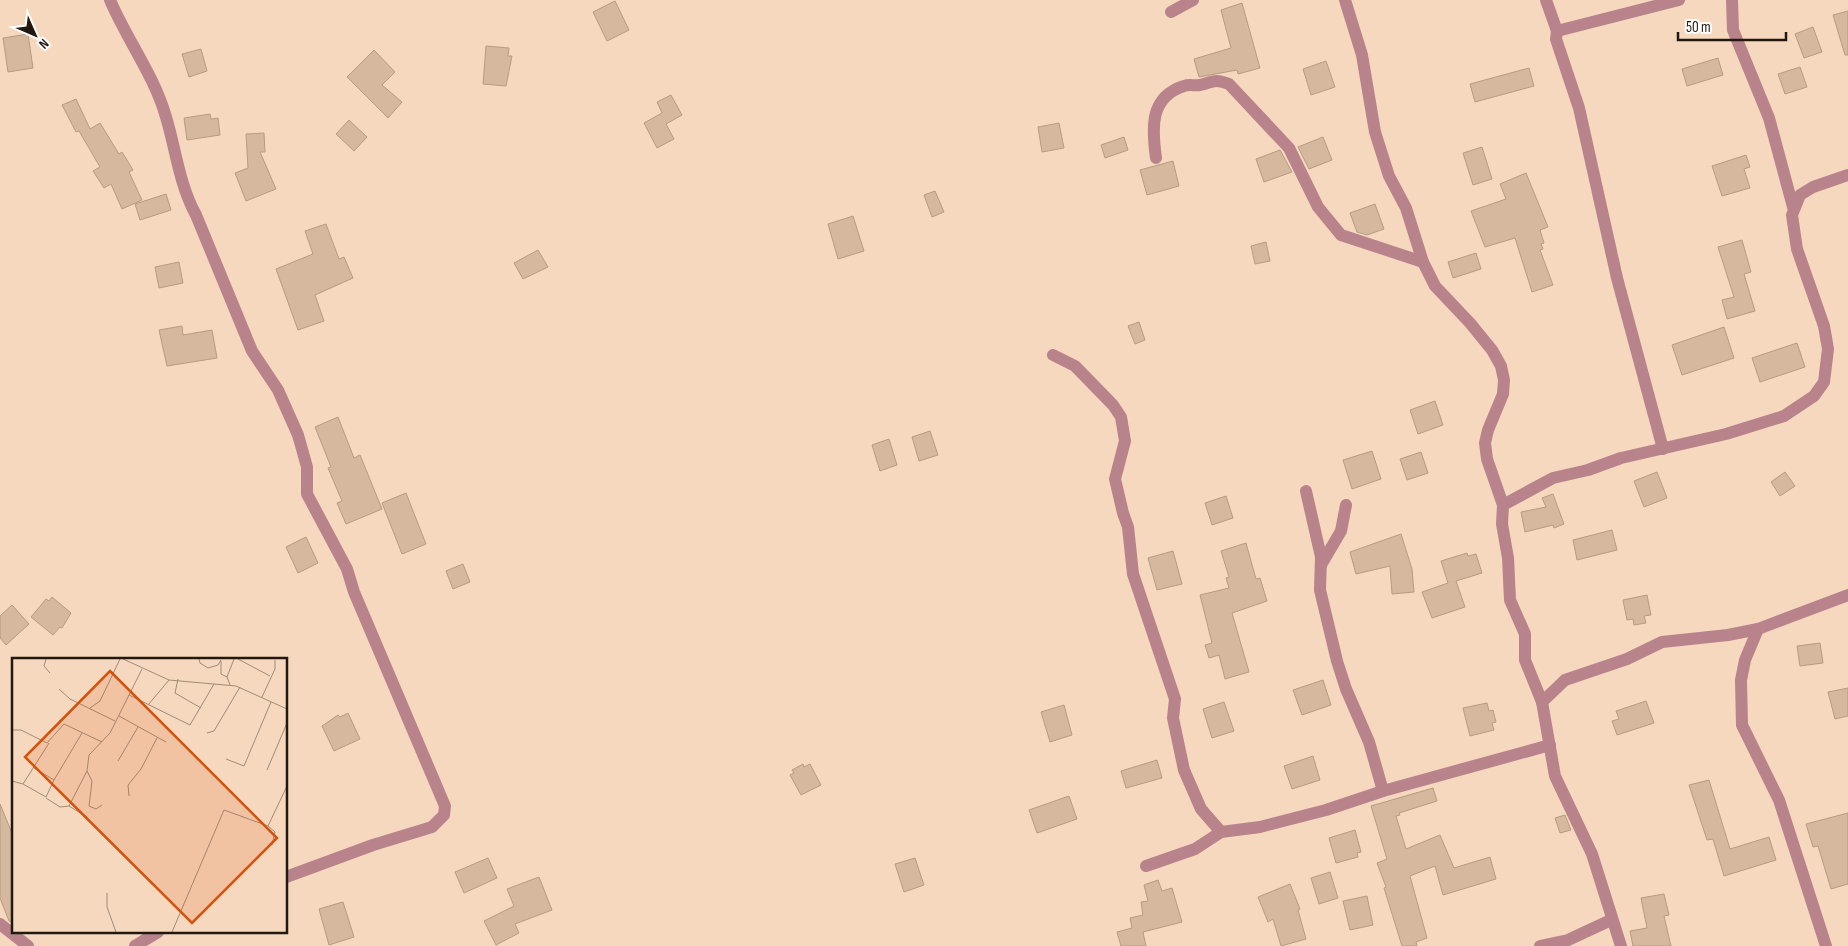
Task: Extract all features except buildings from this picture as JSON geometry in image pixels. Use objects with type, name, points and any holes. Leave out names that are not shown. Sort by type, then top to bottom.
[{"type":"street","points":[[110,0],[119,21],[140,56],[161,104],[186,197],[199,220],[252,351],[278,390],[298,435],[307,467],[307,494],[347,569],[354,592],[445,806],[444,815],[432,827],[373,844],[288,876]]},
{"type":"street","points":[[1171,12],[1193,0]]},
{"type":"street","points":[[1345,0],[1362,55],[1375,132],[1389,176],[1406,208],[1423,262],[1435,286],[1470,323],[1492,350],[1500,366],[1504,380],[1503,394],[1488,430],[1485,443],[1487,459],[1504,504],[1502,524],[1508,558],[1510,600],[1523,625],[1528,670],[1542,702],[1555,776],[1592,854],[1611,920],[1621,946]]},
{"type":"street","points":[[1546,0],[1557,31],[1556,39],[1579,108],[1617,278],[1663,449]]},
{"type":"street","points":[[1557,31],[1680,0]]},
{"type":"street","points":[[1504,504],[1553,478],[1588,470],[1621,458],[1726,434],[1784,416],[1814,396],[1824,382],[1828,364],[1826,337],[1797,250],[1792,215],[1793,207],[1769,118],[1734,30],[1732,0]]},
{"type":"street","points":[[1156,158],[1152,129],[1156,110],[1164,100],[1186,85],[1220,81],[1229,84],[1289,148],[1318,207],[1341,234],[1423,262]]},
{"type":"street","points":[[1793,207],[1800,195],[1814,187],[1848,175]]},
{"type":"street","points":[[1052,355],[1075,366],[1108,399],[1121,417],[1125,441],[1115,479],[1128,526],[1133,574],[1175,699],[1173,718],[1184,770],[1201,809],[1221,832]]},
{"type":"street","points":[[1306,491],[1321,565],[1320,590],[1337,661],[1346,689],[1368,742],[1383,791]]},
{"type":"street","points":[[1321,565],[1341,530],[1346,505]]},
{"type":"street","points":[[1542,702],[1565,680],[1627,659],[1662,642],[1728,635],[1758,629],[1848,595]]},
{"type":"street","points":[[1758,629],[1745,660],[1741,680],[1742,725],[1779,800],[1826,946]]},
{"type":"street","points":[[1146,866],[1195,849],[1221,832],[1260,826],[1326,810],[1383,791],[1550,745]]},
{"type":"street","points":[[1540,946],[1568,940],[1611,920]]},
{"type":"street","points":[[0,924],[12,933]]},
{"type":"street","points":[[13,934],[28,946]]},
{"type":"street","points":[[135,946],[155,934]]}]
